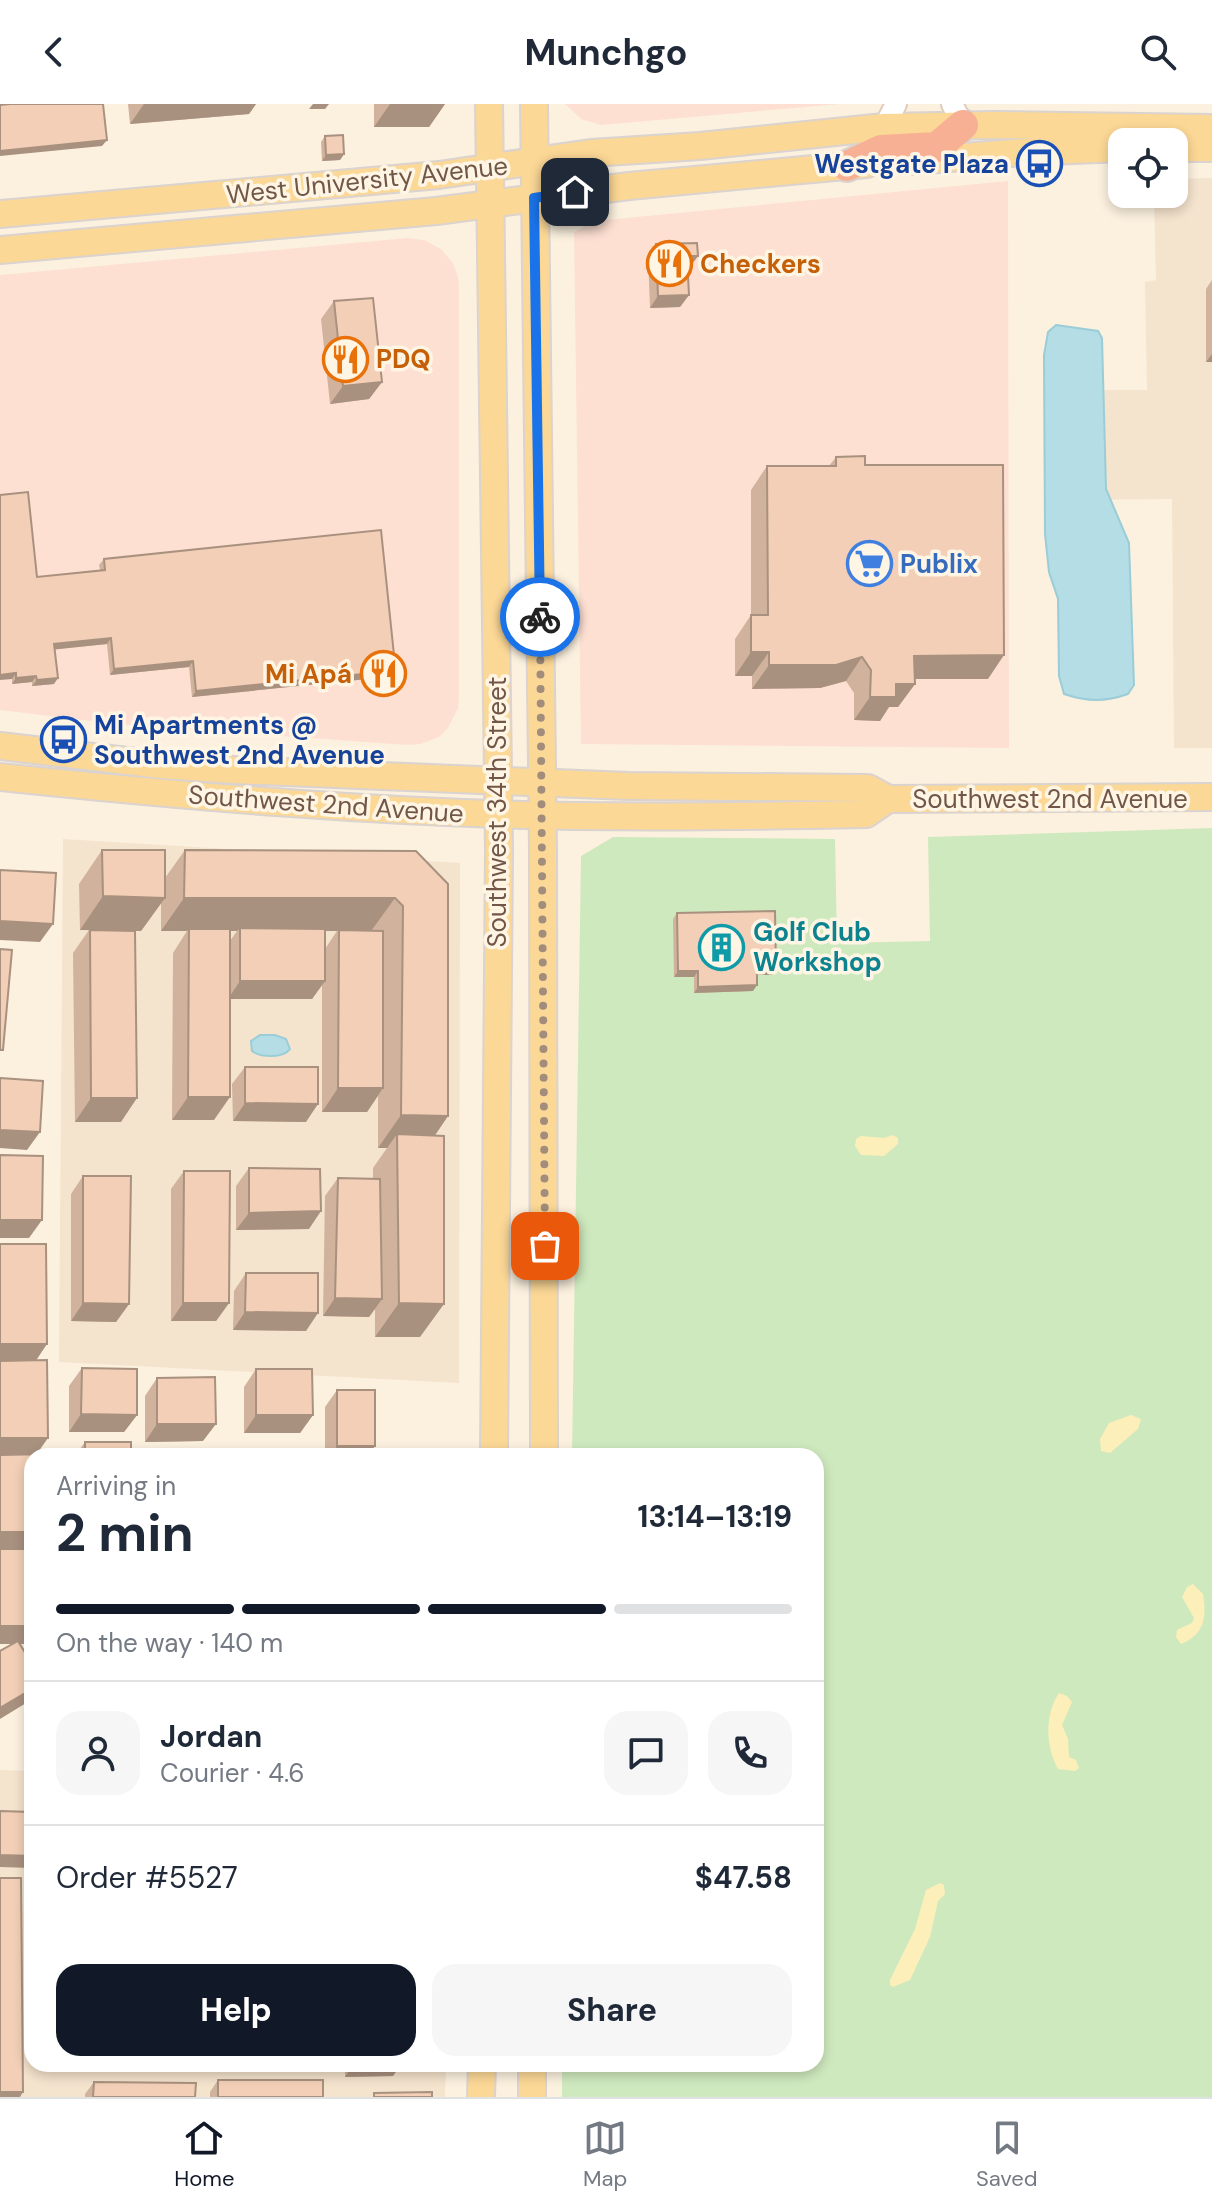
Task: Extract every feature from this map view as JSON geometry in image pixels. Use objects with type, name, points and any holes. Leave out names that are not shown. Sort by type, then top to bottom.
[{"type":"highway","points":[[847,166],[881,150],[937,147],[958,114]]},
{"type":"main road","name":"Southwest 34th Street","points":[[489,104],[498,781],[494,1448]]},
{"type":"main road","name":"Southwest 34th Street","points":[[534,104],[543,815],[544,1448]]},
{"type":"main road","name":"West University Avenue","points":[[0,214],[439,175],[591,153],[700,146],[890,115],[958,114],[1212,128]]},
{"type":"main road","points":[[1188,148],[1212,148]]},
{"type":"main road","name":"West University Avenue","points":[[0,250],[847,166],[1108,149]]},
{"type":"main road","name":"Southwest 2nd Avenue","points":[[0,746],[161,765],[628,786],[868,788],[888,799],[1026,801],[1212,797]]},
{"type":"main road","name":"Southwest 2nd Avenue","points":[[0,777],[157,793],[543,815],[866,814],[888,799]]},
{"type":"main road","points":[[481,2097],[482,2072]]},
{"type":"main road","points":[[532,2072],[532,2097]]},
{"type":"shaded area","points":[[565,104],[840,104],[601,125],[581,119]]},
{"type":"shaded area","points":[[1212,178],[1212,748],[1174,748],[1172,499],[1076,500],[1074,390],[1147,390],[1145,282],[1156,280],[1154,208],[1188,208],[1188,179]]},
{"type":"shaded area","points":[[1008,181],[1009,748],[581,744],[574,232],[595,221]]},
{"type":"shaded area","points":[[408,238],[424,240],[441,249],[453,263],[458,277],[459,696],[458,708],[448,728],[439,737],[421,744],[407,745],[115,724],[0,710],[0,275]]},
{"type":"shaded area","points":[[63,839],[460,863],[459,1383],[59,1362]]},
{"type":"shaded area","points":[[0,1770],[24,1771],[24,2072],[446,2072],[445,2097],[0,2097]]},
{"type":"green space","points":[[1212,828],[1212,2097],[562,2097],[562,2072],[824,2072],[824,1448],[572,1448],[581,856],[613,837],[835,839],[837,943],[930,941],[928,837]]},
{"type":"sand","points":[[893,1135],[898,1138],[898,1144],[884,1156],[861,1155],[855,1146],[856,1139],[861,1136],[884,1138]]},
{"type":"sand","points":[[1131,1415],[1141,1419],[1138,1429],[1110,1453],[1101,1451],[1100,1439],[1109,1423]]},
{"type":"sand","points":[[1193,1584],[1203,1594],[1204,1618],[1195,1636],[1181,1644],[1176,1637],[1177,1630],[1192,1623],[1194,1618],[1182,1597],[1187,1587]]},
{"type":"sand","points":[[1059,1693],[1072,1702],[1062,1725],[1068,1739],[1069,1757],[1076,1760],[1079,1768],[1075,1771],[1058,1769],[1051,1751],[1049,1721]]},
{"type":"sand","points":[[940,1883],[944,1885],[945,1894],[938,1901],[930,1937],[910,1980],[893,1987],[890,1980],[915,1929],[926,1890]]},
{"type":"water","points":[[1056,325],[1098,331],[1102,338],[1106,489],[1129,543],[1134,685],[1128,694],[1104,700],[1064,694],[1059,676],[1058,599],[1049,572],[1045,534],[1044,355],[1048,332]]},
{"type":"water","points":[[260,1035],[286,1039],[290,1049],[277,1056],[256,1053],[252,1051],[251,1041]]},
{"type":"building","points":[[103,104],[107,140],[0,151],[0,105]]},
{"type":"building","points":[[343,135],[344,154],[326,155],[325,136]]},
{"type":"building","points":[[697,243],[698,256],[687,256],[689,295],[658,296],[656,244]]},
{"type":"building","points":[[373,298],[382,382],[343,386],[334,301]]},
{"type":"building","name":"Publix","points":[[865,456],[865,465],[1003,465],[1004,655],[914,656],[915,684],[896,684],[896,697],[870,697],[871,670],[862,657],[836,665],[769,665],[769,652],[751,652],[751,615],[768,615],[767,466],[836,466],[836,457]]},
{"type":"building","points":[[28,492],[37,577],[105,570],[104,559],[381,530],[397,684],[373,687],[372,673],[196,691],[193,661],[114,669],[111,638],[54,644],[58,678],[37,680],[36,676],[16,678],[16,673],[0,675],[0,495]]},
{"type":"building","points":[[102,850],[165,850],[165,898],[103,896]]},
{"type":"building","points":[[185,850],[416,851],[448,884],[448,1116],[401,1115],[403,906],[395,898],[184,898]]},
{"type":"building","points":[[0,870],[56,873],[53,924],[0,921]]},
{"type":"building","name":"Golf Club Workshop","points":[[775,911],[776,969],[757,969],[757,985],[698,987],[698,971],[678,971],[677,913]]},
{"type":"building","points":[[240,928],[325,929],[325,981],[240,981]]},
{"type":"building","points":[[189,929],[230,929],[230,1097],[188,1097]]},
{"type":"building","points":[[90,930],[135,931],[137,1098],[91,1098]]},
{"type":"building","points":[[339,930],[383,931],[383,1088],[338,1088]]},
{"type":"building","points":[[0,949],[12,950],[3,1050],[0,1050]]},
{"type":"building","points":[[245,1067],[318,1067],[318,1104],[245,1103]]},
{"type":"building","points":[[0,1078],[43,1081],[40,1132],[0,1130]]},
{"type":"building","points":[[397,1134],[444,1136],[444,1304],[399,1303]]},
{"type":"building","points":[[0,1155],[43,1156],[42,1220],[0,1220]]},
{"type":"building","points":[[249,1168],[320,1169],[321,1211],[249,1213]]},
{"type":"building","points":[[184,1171],[230,1171],[229,1303],[183,1303]]},
{"type":"building","points":[[83,1176],[131,1176],[129,1304],[83,1303]]},
{"type":"building","points":[[338,1178],[380,1179],[382,1299],[335,1298]]},
{"type":"building","points":[[0,1244],[46,1244],[47,1344],[0,1344]]},
{"type":"building","points":[[246,1273],[318,1273],[318,1313],[245,1312]]},
{"type":"building","points":[[47,1360],[48,1438],[0,1438],[0,1361]]},
{"type":"building","points":[[82,1368],[137,1369],[137,1415],[81,1414]]},
{"type":"building","points":[[256,1369],[312,1369],[313,1415],[256,1415]]},
{"type":"building","points":[[215,1377],[216,1424],[157,1424],[157,1378]]},
{"type":"building","points":[[337,1390],[375,1390],[375,1446],[337,1446]]},
{"type":"building","points":[[85,1442],[131,1442],[131,1448],[85,1448]]},
{"type":"building","points":[[24,1454],[24,1532],[0,1532],[0,1455]]},
{"type":"building","points":[[0,1549],[24,1549],[24,1626],[0,1626]]},
{"type":"building","points":[[18,1641],[24,1651],[24,1694],[0,1708],[0,1651]]},
{"type":"building","points":[[0,1811],[24,1812],[24,1856],[0,1855]]},
{"type":"building","points":[[0,1878],[21,1878],[23,2092],[0,2092]]},
{"type":"building","points":[[218,2080],[323,2080],[323,2097],[218,2097]]},
{"type":"building","points":[[94,2082],[196,2083],[195,2097],[93,2097]]},
{"type":"building","points":[[432,2092],[432,2097],[374,2097],[374,2093]]},
{"type":"way so far","points":[[540,617],[545,1246]]},
{"type":"place","name":"Westgate Plaza","points":[[1040,164]]},
{"type":"place","name":"Checkers","points":[[669,264]]},
{"type":"place","name":"PDQ","points":[[345,359]]},
{"type":"place","name":"Publix","points":[[869,564]]},
{"type":"place","name":"Mi Apá","points":[[383,674]]},
{"type":"place","name":"Mi Apartments @ Southwest 2nd Avenue","points":[[63,740]]},
{"type":"place","name":"Golf Club Workshop","points":[[722,947]]},
{"type":"route","points":[[540,617],[534,198],[575,192]]}]
